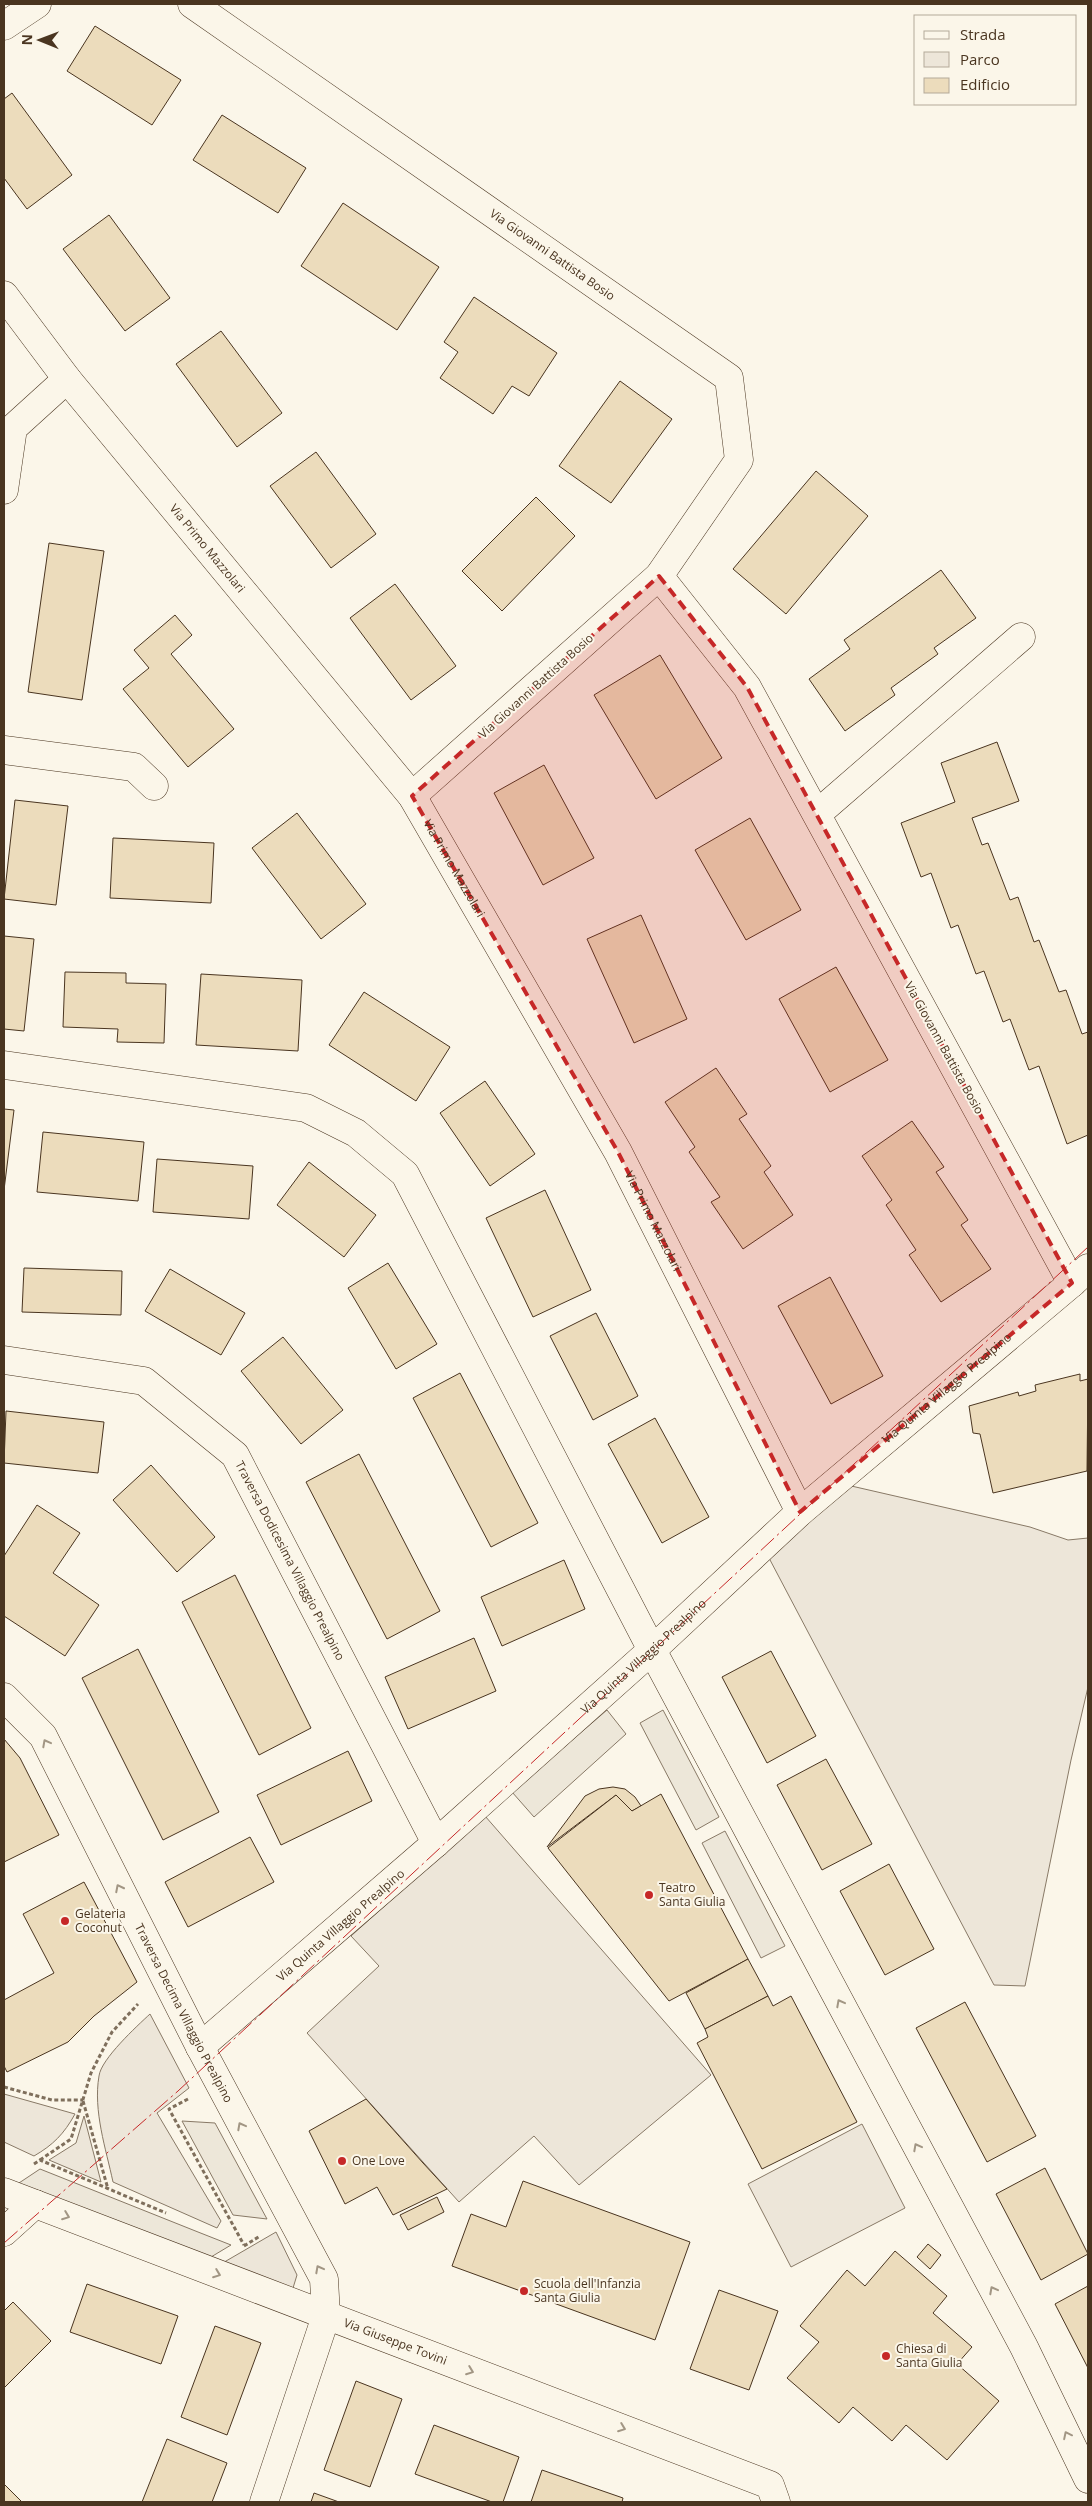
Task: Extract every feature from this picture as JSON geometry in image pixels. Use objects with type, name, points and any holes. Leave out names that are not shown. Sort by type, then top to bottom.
[{"type":"street","points":[[4,26],[38,4]]},
{"type":"street","name":"Via Giovanni Battista Bosio","points":[[192,4],[728,378],[739,460],[659,576],[412,796]]},
{"type":"street","name":"Via Primo Mazzolari","points":[[4,295],[67,379],[412,796],[618,1152],[800,1512]]},
{"type":"street","points":[[4,490],[8,427],[67,379]]},
{"type":"street","name":"Via Giovanni Battista Bosio","points":[[659,576],[747,687],[817,814],[1080,1275]]},
{"type":"street","points":[[817,814],[1021,637]]},
{"type":"street","points":[[4,750],[134,767],[154,786]]},
{"type":"street","points":[[4,1065],[306,1108],[356,1133],[405,1174],[652,1650],[1024,2347],[1088,2479]]},
{"type":"street","name":"Via Quinta Villaggio Prealpino","points":[[200,2048],[436,1843],[652,1650],[800,1512],[1080,1275]]},
{"type":"street","name":"Traversa Dodicesima Villaggio Prealpino","points":[[4,1360],[144,1381],[235,1455],[436,1843]]},
{"type":"street","name":"Traversa Decima Villaggio Prealpino","points":[[4,1697],[43,1736],[200,2048],[324,2279],[326,2316]]},
{"type":"street","name":"Via Giuseppe Tovini","points":[[4,2192],[770,2485],[776,2502]]},
{"type":"street","points":[[4,2232],[35,2204]]},
{"type":"street","points":[[264,2502],[326,2316]]},
{"type":"path","points":[[40,2160],[71,2139],[91,2073],[112,2032],[140,2002],[169,1987]]},
{"type":"path","points":[[218,2082],[169,2109],[245,2246]]},
{"type":"path","points":[[4,2087],[52,2100],[83,2100]]},
{"type":"path","points":[[83,2100],[108,2189]]},
{"type":"path","points":[[205,2269],[291,2218]]},
{"type":"highlighted area","points":[[659,576],[747,687],[1072,1283],[800,1512],[618,1152],[412,796]]},
{"type":"green space","points":[[847,1485],[1030,1527],[1068,1540],[1088,1538],[1088,1687],[1071,1760],[1025,1986],[994,1985],[769,1558]]},
{"type":"green space","points":[[485,1816],[711,2075],[579,2185],[534,2136],[459,2202],[307,2033],[379,1966],[351,1936]]},
{"type":"green space","points":[[150,2014],[189,2088],[157,2113],[221,2221],[217,2228],[113,2182],[99,2116],[99,2076],[101,2069],[113,2052]]},
{"type":"green space","points":[[4,2094],[75,2114],[58,2138],[34,2156],[4,2142]]},
{"type":"green space","points":[[84,2116],[101,2182],[49,2160],[76,2143]]},
{"type":"green space","points":[[862,2124],[905,2208],[791,2267],[748,2184]]},
{"type":"green space","points":[[276,2232],[297,2275],[293,2288],[286,2292],[214,2268]]},
{"type":"shaded area","points":[[607,1710],[626,1734],[534,1817],[512,1792]]},
{"type":"shaded area","points":[[663,1710],[719,1817],[696,1830],[640,1723]]},
{"type":"shaded area","points":[[725,1831],[785,1946],[761,1958],[702,1843]]},
{"type":"shaded area","points":[[182,2121],[215,2123],[267,2219],[233,2215]]},
{"type":"shaded area","points":[[40,2169],[231,2245],[201,2263],[10,2189]]},
{"type":"building","points":[[95,26],[181,80],[152,125],[67,71]]},
{"type":"building","points":[[12,93],[72,175],[27,209],[4,178],[4,99]]},
{"type":"building","points":[[222,115],[306,168],[278,213],[193,160]]},
{"type":"building","points":[[343,203],[439,267],[397,330],[301,266]]},
{"type":"building","points":[[109,215],[170,298],[125,331],[63,249]]},
{"type":"building","points":[[474,297],[557,353],[529,396],[512,386],[493,414],[440,378],[458,352],[444,342]]},
{"type":"building","points":[[221,331],[282,413],[237,447],[176,364]]},
{"type":"building","points":[[620,381],[672,419],[611,503],[559,466]]},
{"type":"building","points":[[316,452],[376,534],[331,568],[270,486]]},
{"type":"building","points":[[816,471],[868,516],[786,614],[733,569]]},
{"type":"building","points":[[536,497],[575,536],[502,611],[462,571]]},
{"type":"building","points":[[49,543],[104,551],[82,700],[28,692]]},
{"type":"building","points":[[941,570],[976,618],[934,648],[938,654],[891,688],[895,695],[845,731],[809,679],[850,649],[844,640]]},
{"type":"building","points":[[395,584],[456,666],[411,700],[350,618]]},
{"type":"building","points":[[175,615],[192,635],[171,654],[234,729],[188,767],[123,689],[149,668],[134,650]]},
{"type":"building","points":[[660,655],[722,758],[656,799],[594,695]]},
{"type":"building","points":[[997,742],[1019,801],[972,818],[982,845],[988,843],[1010,900],[1018,897],[1034,942],[1039,940],[1059,992],[1066,990],[1082,1034],[1088,1032],[1088,1135],[1067,1144],[1039,1066],[1029,1070],[1010,1019],[1003,1022],[984,971],[976,974],[958,925],[951,928],[931,873],[921,877],[901,823],[955,802],[941,763]]},
{"type":"building","points":[[544,765],[594,858],[543,885],[494,793]]},
{"type":"building","points":[[15,800],[68,806],[56,905],[4,899]]},
{"type":"building","points":[[297,813],[366,904],[321,939],[252,848]]},
{"type":"building","points":[[750,818],[801,910],[746,940],[695,850]]},
{"type":"building","points":[[113,838],[214,843],[211,903],[110,898]]},
{"type":"building","points":[[641,915],[687,1019],[634,1043],[587,939]]},
{"type":"building","points":[[4,936],[34,939],[24,1031],[4,1029]]},
{"type":"building","points":[[836,967],[888,1060],[830,1092],[779,999]]},
{"type":"building","points":[[65,972],[126,973],[126,983],[166,984],[164,1043],[117,1042],[118,1029],[63,1027]]},
{"type":"building","points":[[201,974],[302,980],[298,1051],[196,1045]]},
{"type":"building","points":[[364,992],[450,1047],[416,1101],[329,1045]]},
{"type":"building","points":[[716,1068],[747,1114],[739,1119],[771,1166],[764,1172],[793,1215],[743,1249],[711,1202],[720,1197],[689,1152],[695,1147],[665,1102]]},
{"type":"building","points":[[485,1081],[535,1154],[490,1186],[440,1113]]},
{"type":"building","points":[[4,1109],[14,1110],[4,1190]]},
{"type":"building","points":[[912,1121],[944,1167],[936,1172],[968,1220],[961,1225],[991,1269],[941,1302],[909,1255],[916,1250],[886,1205],[892,1200],[862,1156]]},
{"type":"building","points":[[43,1132],[144,1142],[138,1201],[37,1192]]},
{"type":"building","points":[[157,1159],[253,1166],[249,1219],[153,1212]]},
{"type":"building","points":[[309,1162],[376,1215],[344,1257],[277,1205]]},
{"type":"building","points":[[545,1190],[591,1290],[533,1317],[486,1218]]},
{"type":"building","points":[[388,1263],[437,1344],[396,1369],[348,1288]]},
{"type":"building","points":[[24,1268],[122,1271],[121,1315],[22,1312]]},
{"type":"building","points":[[170,1269],[245,1313],[221,1355],[145,1311]]},
{"type":"building","points":[[830,1277],[883,1376],[831,1404],[778,1306]]},
{"type":"building","points":[[596,1313],[638,1396],[593,1420],[550,1336]]},
{"type":"building","points":[[283,1337],[343,1410],[301,1444],[241,1371]]},
{"type":"building","points":[[460,1373],[538,1523],[491,1547],[413,1398]]},
{"type":"building","points":[[1080,1374],[1080,1381],[1088,1379],[1087,1471],[993,1493],[980,1434],[973,1433],[969,1406],[1018,1392],[1019,1396],[1036,1391],[1035,1385]]},
{"type":"building","points":[[6,1411],[104,1422],[98,1473],[4,1463]]},
{"type":"building","points":[[655,1418],[709,1517],[662,1543],[608,1444]]},
{"type":"building","points":[[359,1454],[440,1611],[387,1639],[306,1482]]},
{"type":"building","points":[[151,1465],[215,1537],[177,1572],[113,1500]]},
{"type":"building","points":[[37,1505],[80,1533],[53,1573],[99,1605],[65,1656],[4,1616],[4,1556]]},
{"type":"building","points":[[564,1560],[585,1609],[502,1646],[481,1597]]},
{"type":"building","points":[[235,1575],[311,1728],[259,1755],[182,1602]]},
{"type":"building","points":[[474,1638],[496,1691],[408,1729],[385,1677]]},
{"type":"building","points":[[138,1649],[219,1812],[163,1840],[82,1678]]},
{"type":"building","points":[[771,1651],[816,1736],[767,1763],[722,1677]]},
{"type":"building","points":[[4,1739],[20,1758],[59,1835],[4,1862]]},
{"type":"building","points":[[348,1751],[372,1801],[281,1845],[257,1795]]},
{"type":"building","points":[[826,1759],[872,1844],[822,1870],[777,1785]]},
{"type":"building","points":[[613,1787],[625,1789],[635,1797],[641,1806],[632,1811],[616,1795],[547,1847],[585,1796],[599,1789]]},
{"type":"building","name":"Teatro Santa Giulia","points":[[661,1794],[748,1959],[669,2001],[548,1848],[616,1795],[632,1811]]},
{"type":"building","points":[[250,1837],[274,1882],[188,1927],[165,1882]]},
{"type":"building","points":[[889,1864],[934,1949],[885,1975],[840,1891]]},
{"type":"building","points":[[84,1882],[137,1982],[94,2016],[68,2042],[7,2072],[4,2066],[4,2000],[54,1973],[23,1914]]},
{"type":"building","points":[[748,1959],[768,1996],[705,2029],[686,1993]]},
{"type":"building","points":[[768,1996],[773,2006],[791,1996],[857,2122],[762,2169],[697,2043],[708,2037],[705,2029]]},
{"type":"building","points":[[965,2002],[1036,2136],[987,2162],[916,2028]]},
{"type":"building","points":[[366,2099],[447,2189],[393,2215],[377,2187],[345,2204],[309,2131]]},
{"type":"building","points":[[1045,2168],[1088,2254],[1041,2280],[996,2194]]},
{"type":"building","points":[[523,2181],[690,2242],[655,2340],[452,2266],[471,2214],[506,2227]]},
{"type":"building","points":[[437,2197],[444,2212],[408,2230],[400,2215]]},
{"type":"building","points":[[928,2244],[941,2255],[930,2269],[917,2257]]},
{"type":"building","name":"Chiesa di Santa Giulia","points":[[895,2251],[947,2296],[933,2313],[972,2347],[957,2364],[999,2401],[947,2460],[906,2425],[892,2441],[853,2407],[839,2423],[787,2378],[819,2342],[800,2326],[847,2270],[865,2286]]},
{"type":"building","points":[[87,2284],[178,2316],[161,2364],[70,2332]]},
{"type":"building","points":[[1088,2286],[1088,2368],[1055,2304]]},
{"type":"building","points":[[719,2290],[778,2311],[749,2390],[690,2369]]},
{"type":"building","points":[[13,2302],[51,2341],[4,2388],[4,2311]]},
{"type":"building","points":[[215,2326],[261,2343],[227,2435],[181,2417]]},
{"type":"building","points":[[356,2381],[402,2399],[370,2487],[324,2470]]},
{"type":"building","points":[[434,2425],[519,2457],[503,2502],[492,2502],[415,2474]]},
{"type":"building","points":[[167,2439],[227,2463],[212,2502],[142,2502]]},
{"type":"building","points":[[542,2470],[623,2498],[622,2502],[531,2502]]},
{"type":"building","points":[[4,2484],[22,2502],[4,2502]]},
{"type":"building","points":[[314,2493],[339,2502],[311,2502]]},
{"type":"power","points":[[4,2243],[178,2091],[1088,1247]]},
{"type":"place","name":"Teatro Santa Giulia","points":[[649,1895]]},
{"type":"place","name":"Gelateria Coconut","points":[[65,1921]]},
{"type":"place","name":"One Love","points":[[342,2161]]},
{"type":"place","name":"Scuola dell'Infanzia Santa Giulia","points":[[524,2291]]},
{"type":"place","name":"Chiesa di Santa Giulia","points":[[886,2356]]}]
